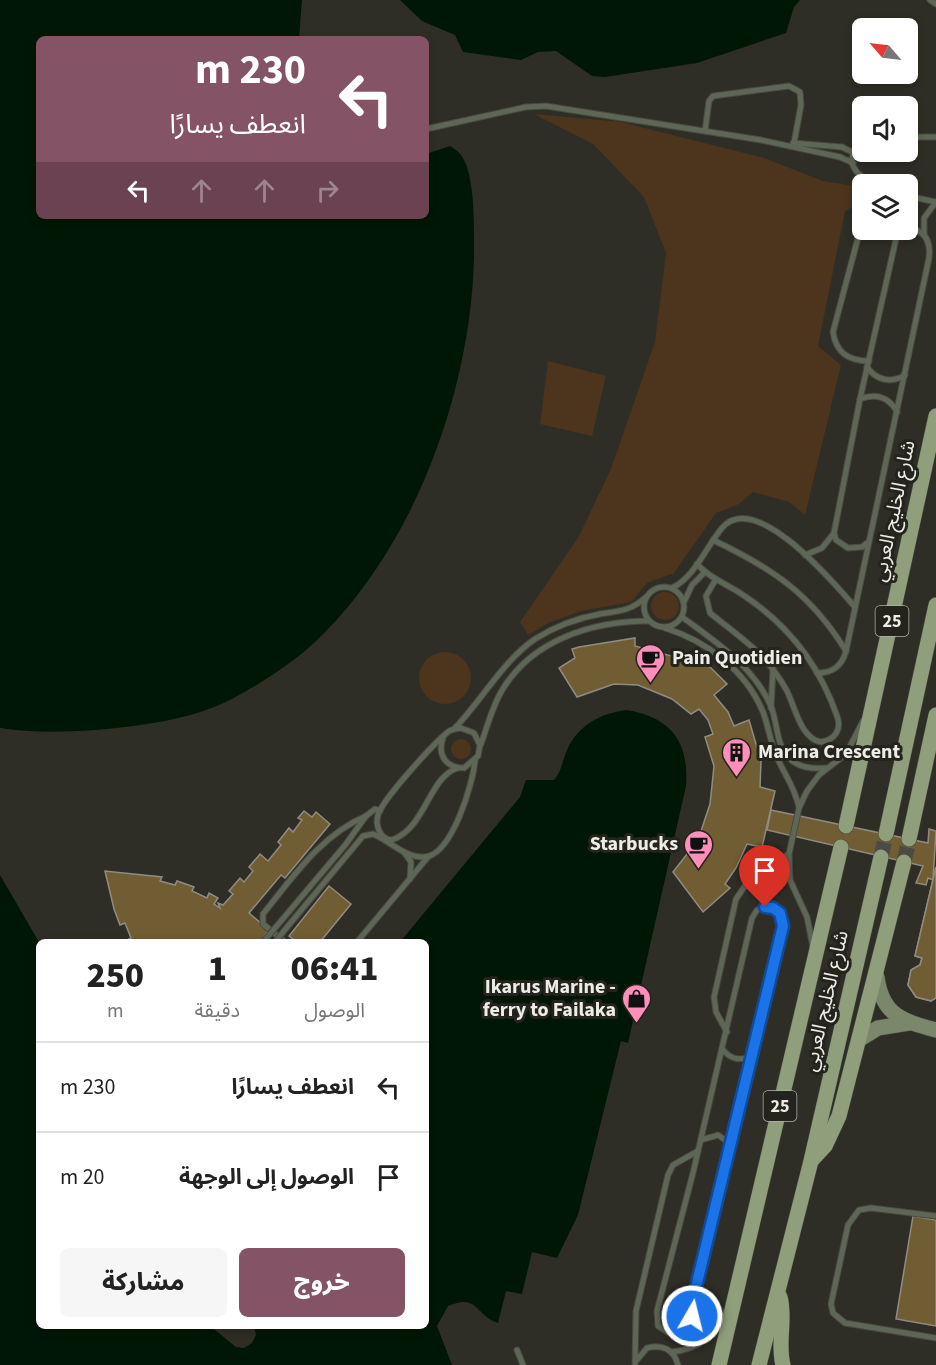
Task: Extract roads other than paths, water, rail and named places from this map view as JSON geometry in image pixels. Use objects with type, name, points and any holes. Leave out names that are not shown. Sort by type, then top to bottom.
[{"type":"main road","name":"شارع الخليج العربي","points":[[846,826],[936,416]]},
{"type":"main road","name":"25","points":[[886,834],[936,605]]},
{"type":"main road","points":[[909,839],[936,715]]},
{"type":"main road","name":"شارع الخليج العربي","points":[[718,1365],[841,847]]},
{"type":"main road","name":"شارع الخليج العربي","points":[[759,1365],[811,1161],[881,857]]},
{"type":"main road","points":[[811,1161],[825,1146],[837,1124],[877,977],[904,862]]},
{"type":"main road","points":[[778,1292],[783,1314],[780,1348],[783,1365]]},
{"type":"street","points":[[877,977],[879,992],[886,1006],[896,1016],[909,1023],[936,1030]]},
{"type":"street","points":[[860,1039],[878,1028],[909,1023]]},
{"type":"lane","points":[[930,0],[936,4]]},
{"type":"lane","points":[[705,131],[710,101],[713,96],[789,86],[800,92],[801,105],[794,143]]},
{"type":"lane","points":[[429,128],[526,107],[546,106],[761,140],[840,157],[853,163],[858,174]]},
{"type":"lane","points":[[918,137],[936,137]]},
{"type":"lane","points":[[761,140],[842,147],[852,152]]},
{"type":"lane","points":[[918,198],[936,202]]},
{"type":"lane","points":[[924,234],[926,213],[936,202]]},
{"type":"lane","points":[[817,673],[833,670],[839,665],[846,651],[929,258],[929,242],[924,234],[918,232]]},
{"type":"lane","points":[[857,240],[833,332],[837,347],[846,356],[868,364],[881,379],[894,380],[905,375]]},
{"type":"lane","points":[[867,543],[862,547],[848,548],[836,540],[834,533],[860,399],[896,240]]},
{"type":"lane","points":[[860,399],[872,396],[884,398],[897,412]]},
{"type":"lane","points":[[430,856],[404,852],[386,839],[378,827],[380,811],[425,754],[454,729],[488,691],[508,663],[535,640],[575,620],[624,611],[636,606],[655,588],[672,588],[683,581],[729,521],[750,517],[772,528],[805,555],[855,607]]},
{"type":"lane","points":[[805,555],[822,548],[834,533]]},
{"type":"lane","points":[[713,540],[758,562],[788,582],[814,607],[846,651]]},
{"type":"lane","points":[[697,564],[705,572],[746,596],[772,617],[795,641],[817,673],[829,696],[839,725],[831,739],[821,742],[807,735],[773,668],[746,640],[710,613],[706,596],[716,579]]},
{"type":"lane","points":[[665,628],[672,626],[682,617],[684,602],[692,585],[705,572]]},
{"type":"lane","points":[[672,588],[684,602]]},
{"type":"lane","points":[[646,597],[644,610],[649,621]]},
{"type":"lane","points":[[682,617],[727,651],[748,671],[771,708],[781,745],[789,759],[810,769],[826,768]]},
{"type":"lane","points":[[360,939],[440,847],[459,819],[470,792],[480,745],[500,693],[512,676],[533,656],[579,631],[611,623],[649,621],[702,643],[730,665],[749,685],[763,713],[775,754],[794,786],[799,808]]},
{"type":"lane","points":[[771,708],[773,668]]},
{"type":"lane","points":[[815,960],[807,917],[790,880],[789,854],[799,808],[813,782],[850,747],[878,687]]},
{"type":"lane","points":[[454,729],[468,729],[478,739],[480,745]]},
{"type":"lane","points":[[443,738],[442,757],[458,768]]},
{"type":"lane","points":[[277,939],[363,836],[373,834],[392,840],[404,835],[416,823],[447,773],[475,761]]},
{"type":"lane","points":[[266,939],[346,844],[366,816],[375,808],[380,811]]},
{"type":"lane","points":[[281,939],[263,924],[263,914],[316,850],[346,824],[366,816]]},
{"type":"lane","points":[[404,852],[411,862],[410,880]]},
{"type":"lane","points":[[727,1032],[716,1012],[714,997],[736,899],[745,886],[770,872],[789,854]]},
{"type":"lane","points":[[760,908],[773,908],[782,917],[783,926],[690,1312],[686,1326],[680,1332],[666,1333],[658,1326],[656,1315],[727,1032],[752,918],[760,908]]},
{"type":"lane","points":[[722,1048],[733,1058],[743,1059],[752,1054]]},
{"type":"lane","points":[[701,1140],[718,1135],[732,1145]]},
{"type":"lane","points":[[635,1364],[636,1311],[668,1175],[673,1165],[699,1149]]},
{"type":"lane","points":[[936,1216],[871,1208],[860,1210],[848,1225],[831,1304],[833,1313],[845,1323],[936,1338]]},
{"type":"lane","points":[[672,1352],[698,1346],[734,1300]]},
{"type":"lane","points":[[690,1312],[694,1319],[703,1323],[720,1319]]},
{"type":"lane","points":[[635,1364],[641,1352],[647,1348],[660,1346],[672,1352],[678,1365]]},
{"type":"lane","points":[[517,1350],[523,1365]]},
{"type":"tunnel","points":[[881,857],[886,834]]},
{"type":"tunnel","points":[[904,862],[909,839]]},
{"type":"place","name":"Pain Quotidien","points":[[651,684]]},
{"type":"place","name":"Marina Crescent","points":[[737,778]]},
{"type":"place","name":"Starbucks","points":[[699,870]]},
{"type":"place","name":"Ikarus Marine - ferry to Failaka","points":[[637,1024]]}]
